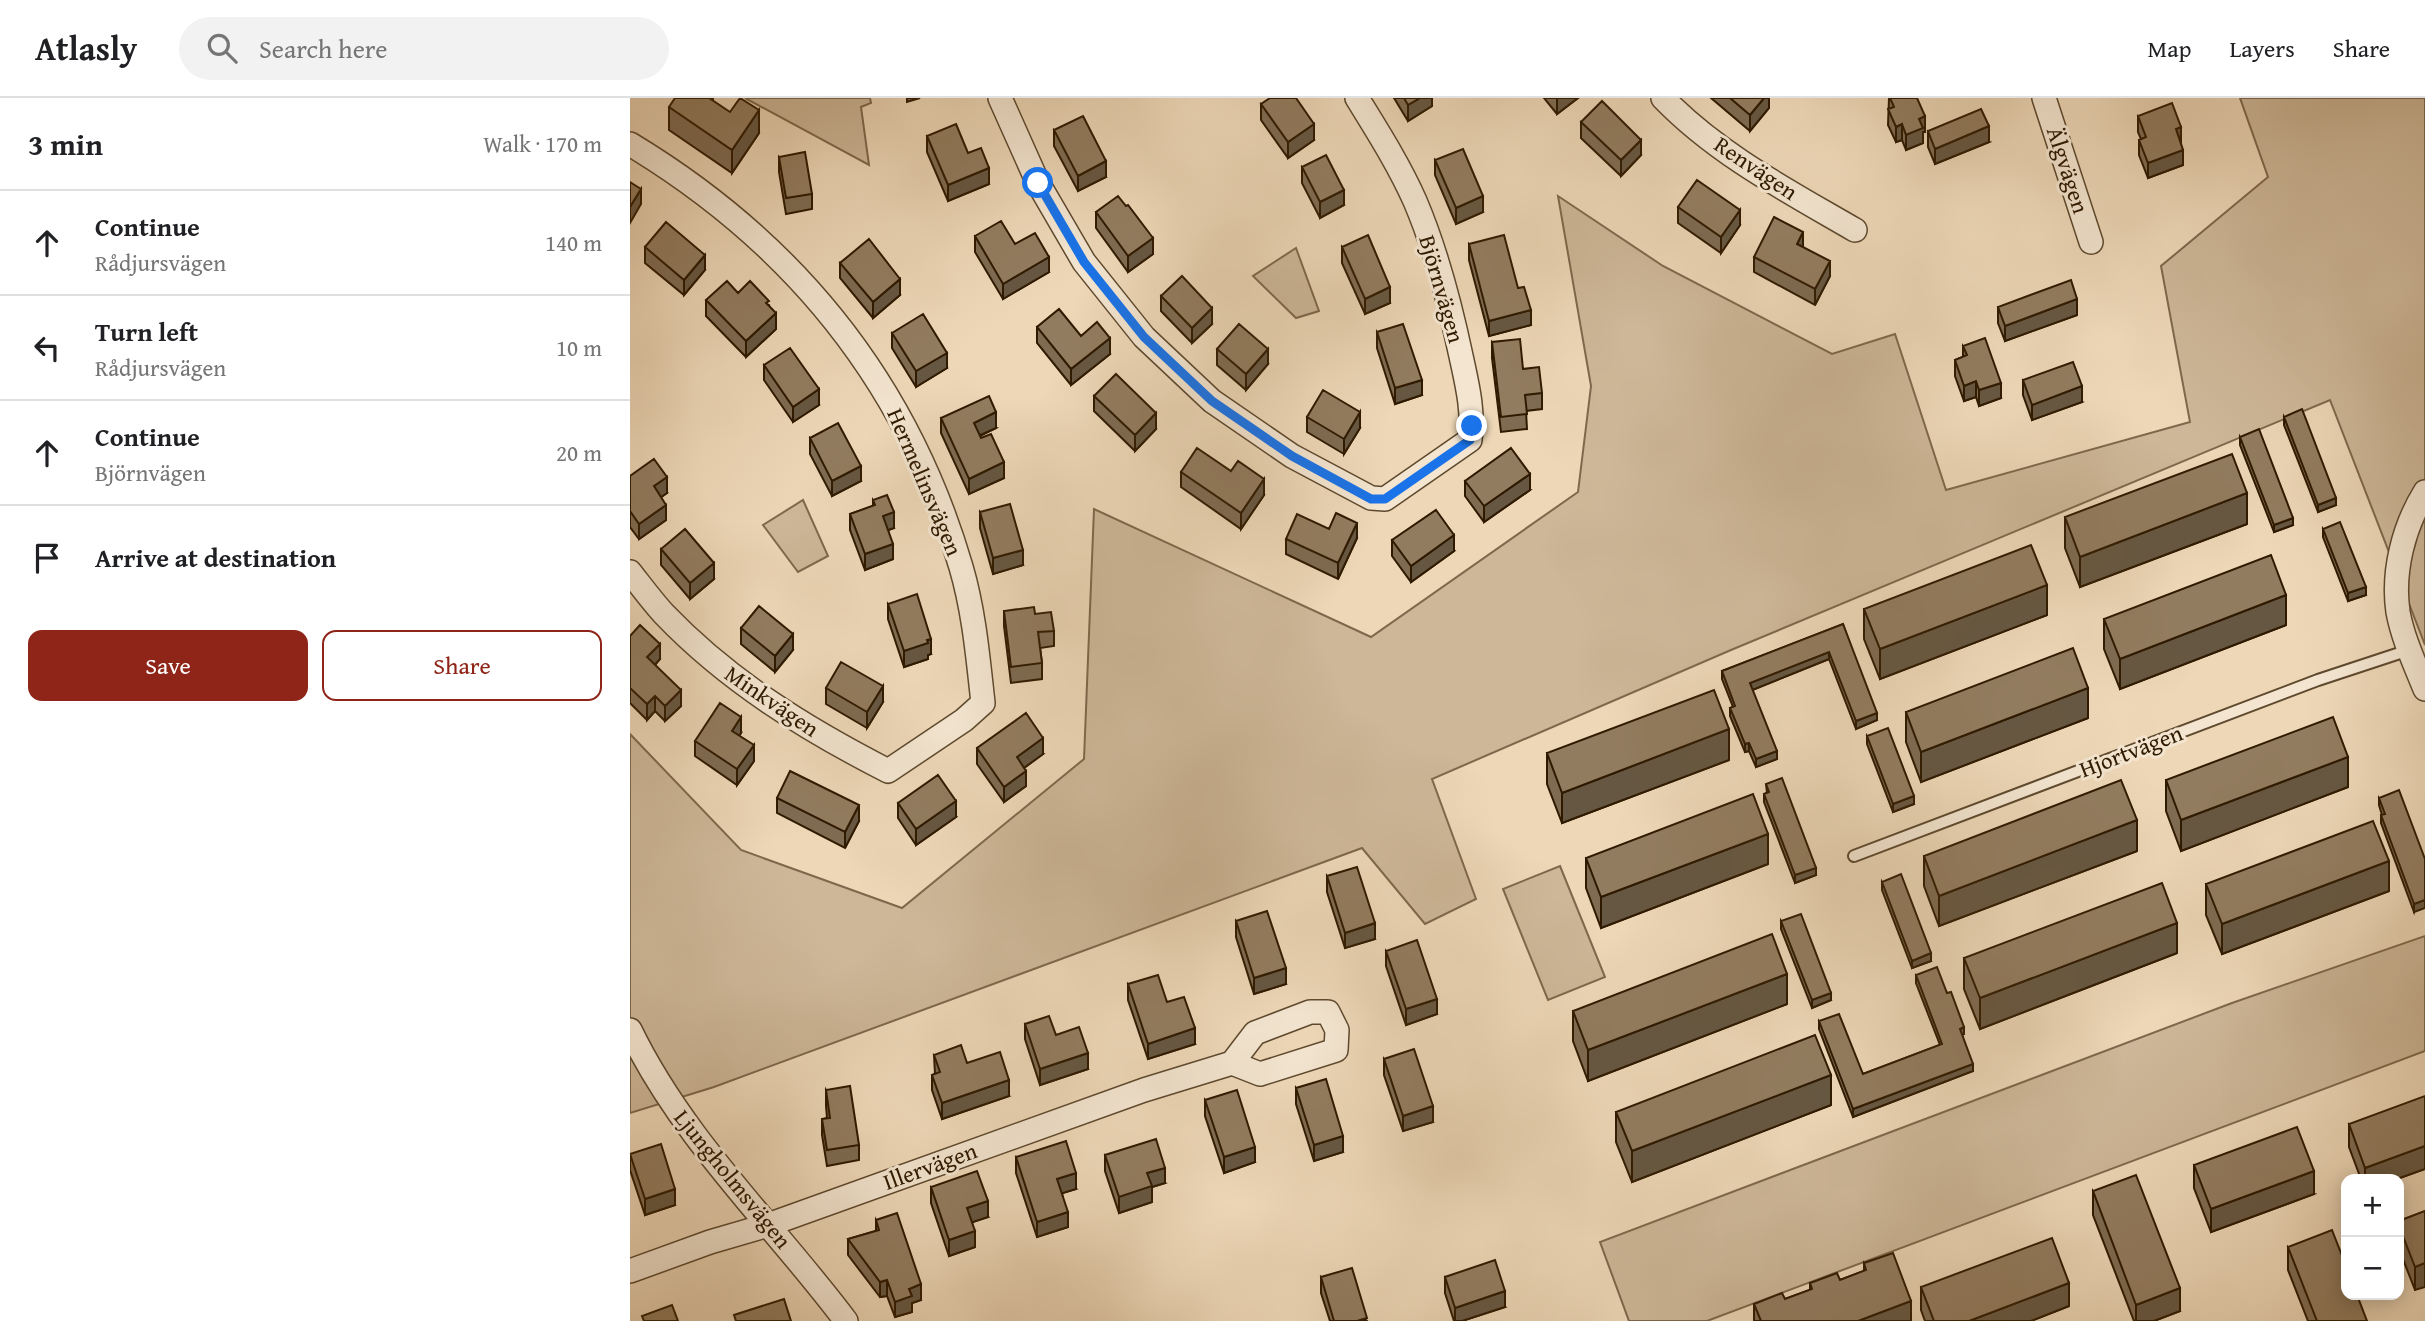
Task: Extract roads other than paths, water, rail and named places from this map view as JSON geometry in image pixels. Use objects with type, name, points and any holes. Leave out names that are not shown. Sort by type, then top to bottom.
[{"type":"street","name":"Björnvägen","points":[[1000,98],[1038,183],[1084,262],[1144,337],[1212,401],[1292,456],[1371,499],[1385,499],[1470,440],[1472,426],[1470,399],[1436,260],[1415,202],[1357,98]]},
{"type":"street","name":"Renvägen","points":[[1663,98],[1718,145],[1758,174],[1854,230]]},
{"type":"street","name":"Älgvägen","points":[[2044,98],[2091,242]]},
{"type":"street","name":"Hermelinsvägen","points":[[630,144],[669,167],[742,222],[804,284],[868,363],[904,425],[937,499],[961,569],[975,639],[983,703],[936,740]]},
{"type":"street","points":[[2425,492],[2412,513],[2399,563],[2398,611],[2409,650],[2425,689]]},
{"type":"street","name":"Minkvägen","points":[[630,572],[664,613],[717,663],[767,701],[837,745],[888,771],[936,740]]},
{"type":"street","name":"Ljungholmsvägen","points":[[630,1030],[668,1098],[714,1160],[846,1321]]},
{"type":"street","name":"Illervägen","points":[[630,1271],[710,1242],[768,1225],[1144,1090],[1232,1063]]},
{"type":"lane","name":"Hjortvägen","points":[[1854,856],[2306,684],[2409,650]]}]
